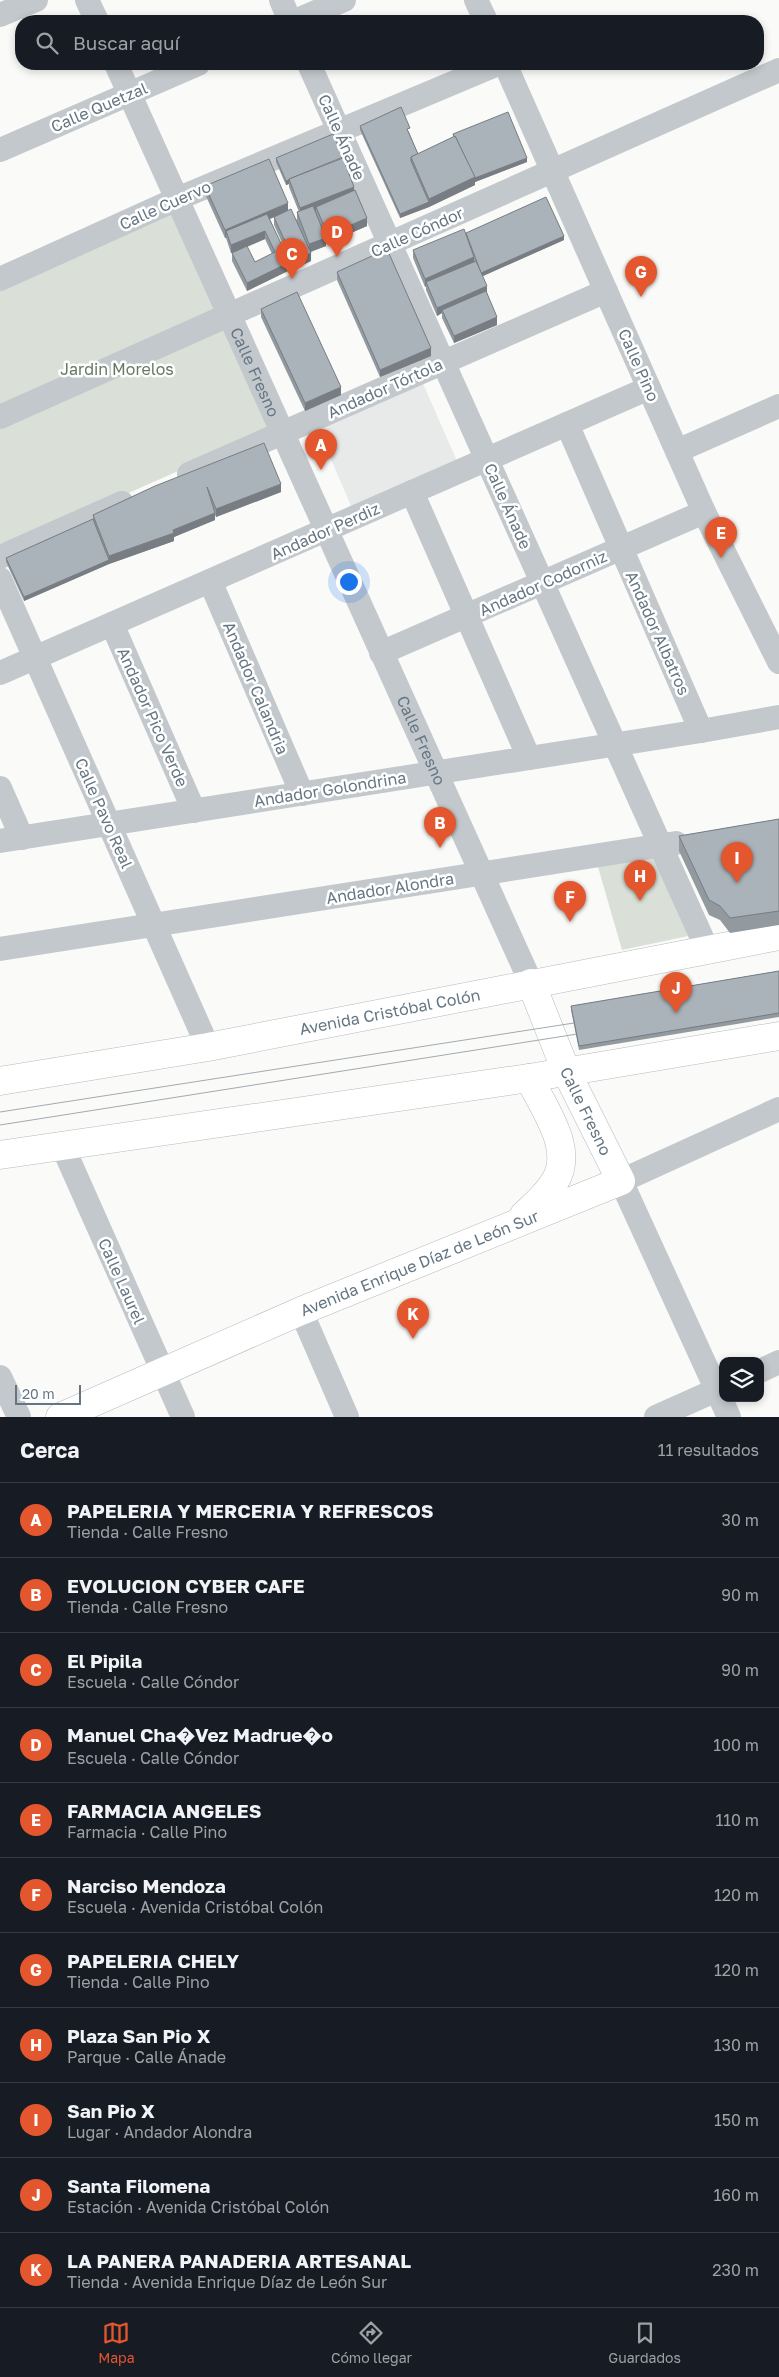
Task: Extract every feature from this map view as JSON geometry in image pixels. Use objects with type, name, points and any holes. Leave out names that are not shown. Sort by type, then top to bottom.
[{"type":"main road","name":"Avenida Cristóbal Colón","points":[[0,1081],[208,1048],[531,983],[779,936]]},
{"type":"main road","name":"Calle Fresno","points":[[531,983],[566,1071],[621,1181]]},
{"type":"main road","points":[[0,1155],[529,1078],[779,1036]]},
{"type":"main road","points":[[515,1224],[546,1193],[556,1180],[562,1164],[560,1142],[529,1078]]},
{"type":"main road","name":"Avenida Enrique Díaz de León Sur","points":[[60,1417],[301,1310],[621,1181]]},
{"type":"street","points":[[0,15],[36,0]]},
{"type":"street","points":[[88,0],[94,15]]},
{"type":"street","points":[[281,0],[287,15]]},
{"type":"street","points":[[309,15],[344,0]]},
{"type":"street","points":[[476,0],[483,15]]},
{"type":"street","name":"Calle Fresno","points":[[119,70],[230,314],[480,874],[531,983]]},
{"type":"street","name":"Calle Quetzal","points":[[0,150],[184,70]]},
{"type":"street","name":"Calle Ánade","points":[[312,70],[707,949]]},
{"type":"street","name":"Calle Cuervo","points":[[0,279],[177,199],[484,70]]},
{"type":"street","name":"Calle Pino","points":[[508,70],[704,512],[774,640],[779,662]]},
{"type":"street","name":"Calle Cóndor","points":[[0,417],[779,70]]},
{"type":"street","name":"Andador Tórtola","points":[[173,481],[606,291]]},
{"type":"street","name":"Andador Perdiz","points":[[0,673],[649,388]]},
{"type":"street","points":[[677,450],[779,406]]},
{"type":"street","name":"Andador Albatros","points":[[567,424],[702,732]]},
{"type":"street","points":[[412,492],[529,758]]},
{"type":"street","points":[[0,557],[146,493]]},
{"type":"street","name":"Andador Codorniz","points":[[381,653],[704,512]]},
{"type":"street","name":"Calle Pavo Real","points":[[0,579],[208,1048]]},
{"type":"street","name":"Andador Calandria","points":[[210,581],[302,794]]},
{"type":"street","name":"Andador Pico Verde","points":[[112,624],[194,811]]},
{"type":"street","name":"Andador Golondrina","points":[[11,839],[702,732],[779,717]]},
{"type":"street","points":[[0,788],[11,839]]},
{"type":"street","name":"Andador Alondra","points":[[0,949],[700,839]]},
{"type":"street","name":"Avenida Enrique Díaz de León Sur","points":[[621,1181],[779,1109]]},
{"type":"street","name":"Calle Laurel","points":[[62,1145],[183,1417]]},
{"type":"street","name":"Calle Fresno","points":[[621,1181],[719,1387]]},
{"type":"street","points":[[301,1310],[347,1417]]},
{"type":"street","points":[[764,1369],[779,1362]]},
{"type":"street","points":[[0,1377],[19,1417]]},
{"type":"street","points":[[656,1417],[719,1389]]},
{"type":"street","name":"Calle Fresno","points":[[724,1402],[728,1417]]},
{"type":"shaded area","points":[[421,379],[460,468],[354,513],[316,424]]},
{"type":"green space","name":"Jardin Morelos","points":[[172,208],[273,429],[0,550],[0,287]]},
{"type":"green space","points":[[653,856],[688,936],[622,950],[598,867]]},
{"type":"building","points":[[401,107],[410,128],[407,129],[418,154],[411,157],[411,161],[429,202],[400,214],[360,126]]},
{"type":"building","points":[[508,112],[527,158],[475,178],[453,134]]},
{"type":"building","points":[[333,134],[343,157],[286,181],[276,158]]},
{"type":"building","points":[[455,136],[475,177],[429,199],[411,157]]},
{"type":"building","points":[[343,158],[354,187],[300,208],[289,179]]},
{"type":"building","points":[[269,159],[288,203],[225,230],[205,186]]},
{"type":"building","points":[[355,190],[367,218],[328,235],[316,207]]},
{"type":"building","points":[[546,197],[564,236],[481,273],[466,233]]},
{"type":"building","points":[[313,206],[326,238],[309,244],[297,212]]},
{"type":"building","points":[[291,209],[311,253],[294,261],[274,217]]},
{"type":"building","points":[[267,214],[290,262],[247,283],[232,253],[247,246],[255,262],[275,252],[265,231],[231,245],[226,231]]},
{"type":"building","points":[[464,229],[474,257],[425,279],[413,250]]},
{"type":"building","points":[[387,249],[431,348],[380,370],[337,272]]},
{"type":"building","points":[[476,261],[487,286],[437,308],[426,282]]},
{"type":"building","points":[[486,291],[497,317],[454,336],[442,310]]},
{"type":"building","points":[[297,292],[341,387],[305,403],[261,309]]},
{"type":"building","points":[[264,443],[281,484],[216,509],[207,487],[215,513],[173,530],[174,533],[109,556],[93,515],[155,486]]},
{"type":"building","points":[[93,519],[109,560],[24,597],[6,558]]},
{"type":"building","points":[[779,819],[779,911],[730,918],[720,906],[709,900],[679,836]]},
{"type":"building","points":[[779,971],[779,1013],[579,1046],[571,1006]]},
{"type":"tram line","points":[[0,1112],[587,1021]]},
{"type":"tram line","points":[[0,1125],[590,1032]]},
{"type":"place","name":"Manuel Cha�Vez Madrue�o","points":[[337,257]]},
{"type":"place","name":"El Pipila","points":[[292,279]]},
{"type":"place","name":"PAPELERIA CHELY","points":[[641,297]]},
{"type":"place","name":"PAPELERIA Y MERCERIA Y REFRESCOS","points":[[321,470]]},
{"type":"place","name":"FARMACIA ANGELES","points":[[721,558]]},
{"type":"place","name":"EVOLUCION CYBER CAFE","points":[[440,848]]},
{"type":"place","name":"San Pio X","points":[[737,883]]},
{"type":"place","name":"Plaza San Pio X","points":[[640,901]]},
{"type":"place","name":"Narciso Mendoza","points":[[570,922]]},
{"type":"place","name":"Santa Filomena","points":[[676,1013]]},
{"type":"place","name":"LA PANERA PANADERIA ARTESANAL","points":[[413,1339]]}]
